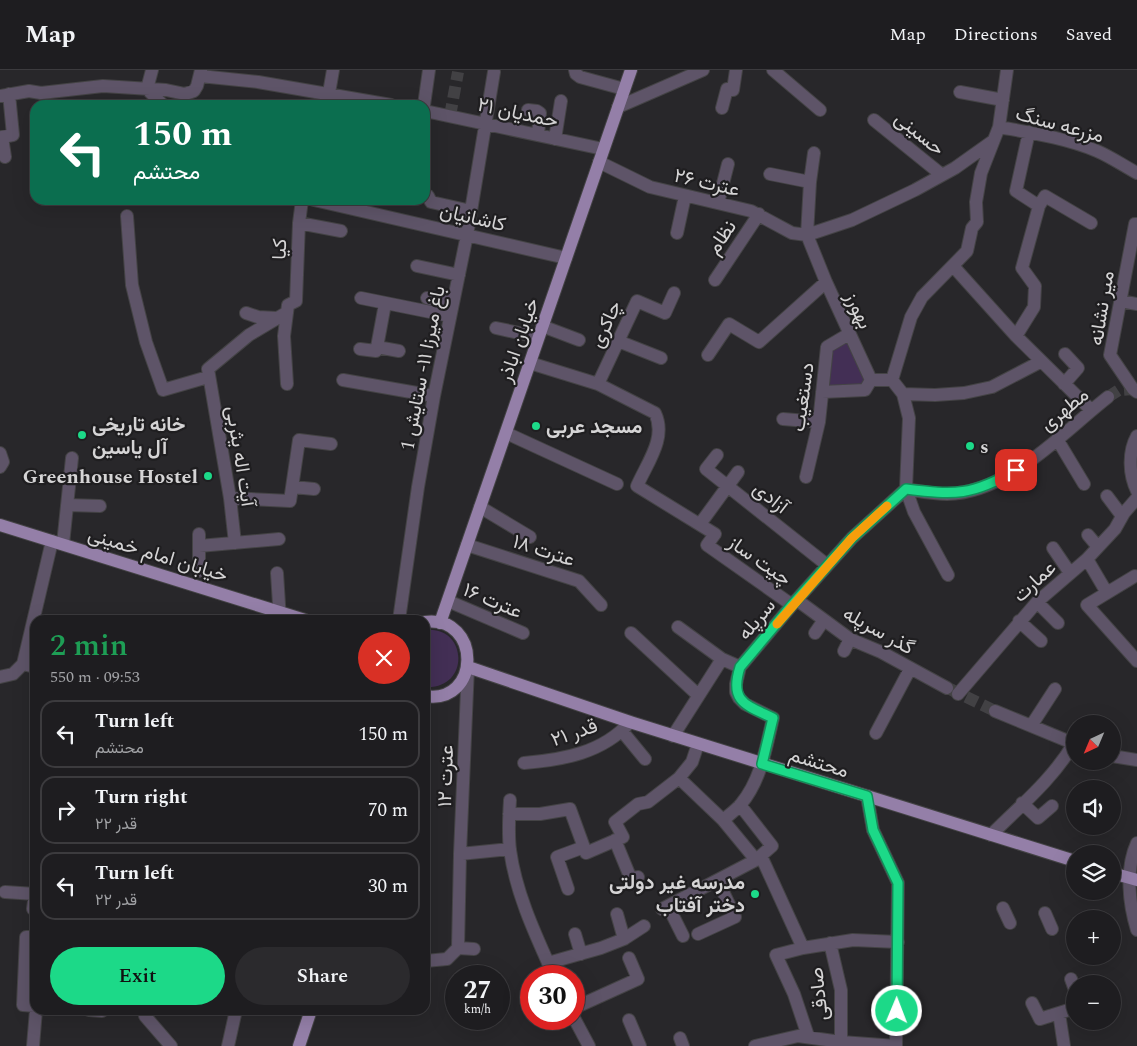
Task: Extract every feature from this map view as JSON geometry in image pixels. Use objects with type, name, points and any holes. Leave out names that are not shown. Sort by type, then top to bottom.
[{"type":"main road","name":"خیابان اباذر","points":[[440,623],[631,70]]},
{"type":"main road","name":"خیابان امام خمینی","points":[[0,525],[277,615]]},
{"type":"main road","points":[[430,622],[440,623],[451,627],[459,635],[467,650],[468,667],[463,679],[455,688],[444,695],[430,697]]},
{"type":"main road","name":"محتشم","points":[[468,667],[626,727],[673,736],[1066,858]]},
{"type":"main road","points":[[1121,875],[1134,879]]},
{"type":"main road","points":[[299,1046],[309,1015]]},
{"type":"street","points":[[148,89],[152,70]]},
{"type":"street","points":[[323,97],[334,70]]},
{"type":"street","points":[[425,100],[429,70]]},
{"type":"street","points":[[618,107],[703,70]]},
{"type":"street","points":[[722,108],[727,89],[732,90],[736,70]]},
{"type":"street","points":[[773,70],[820,110]]},
{"type":"street","points":[[892,380],[905,334],[917,307],[928,291],[967,251],[972,228],[977,222],[976,202],[981,174],[999,127],[1007,70]]},
{"type":"street","name":"باغ میرزا ۱۱- ستایش 1","points":[[400,615],[418,487],[434,396],[467,235],[494,72]]},
{"type":"street","points":[[576,72],[580,77],[624,89]]},
{"type":"street","points":[[5,157],[2,137],[13,135],[4,95],[28,91],[41,99],[104,86],[185,94],[194,91],[201,73],[236,75],[323,97],[348,100]]},
{"type":"street","points":[[148,89],[158,100]]},
{"type":"street","points":[[960,92],[1003,100]]},
{"type":"street","points":[[555,139],[561,101]]},
{"type":"street","points":[[528,110],[540,113],[538,135]]},
{"type":"street","name":"حمدیان ۲۱","points":[[430,113],[603,149]]},
{"type":"street","name":"حسینی","points":[[874,120],[942,175]]},
{"type":"street","name":"مزرعه سنگ","points":[[999,127],[1059,139],[1098,151],[1137,173]]},
{"type":"street","points":[[1028,132],[1016,190],[1039,206]]},
{"type":"street","points":[[814,152],[810,182],[808,236],[870,212],[955,168],[993,141]]},
{"type":"street","name":"عترت ۲۶","points":[[599,162],[650,187],[759,214],[792,233],[808,236]]},
{"type":"street","points":[[718,203],[728,164]]},
{"type":"street","points":[[770,174],[810,182]]},
{"type":"street","points":[[677,233],[685,196]]},
{"type":"street","points":[[1016,336],[1034,308],[1035,286],[1022,268],[1039,206],[1046,196],[1091,223]]},
{"type":"street","points":[[430,202],[471,211]]},
{"type":"street","name":"کیا","points":[[282,316],[288,305],[296,300],[301,205]]},
{"type":"street","name":"کاشانیان","points":[[349,205],[566,258]]},
{"type":"street","name":"نظام","points":[[715,280],[759,214]]},
{"type":"street","points":[[127,216],[132,285],[146,342],[163,390],[208,376],[208,369],[249,334],[282,316]]},
{"type":"street","points":[[299,223],[341,231]]},
{"type":"street","name":"میر نشانه","points":[[1137,224],[1135,224],[1110,355],[1132,390],[1137,392]]},
{"type":"street","name":"بهورز","points":[[808,236],[826,282],[871,380]]},
{"type":"street","points":[[417,266],[459,275]]},
{"type":"street","points":[[954,266],[1040,362],[1091,410]]},
{"type":"street","points":[[708,355],[729,324],[758,342],[826,282]]},
{"type":"street","name":"چاکری","points":[[598,384],[637,300],[665,313],[674,293]]},
{"type":"street","points":[[361,298],[450,316]]},
{"type":"street","points":[[427,298],[453,303]]},
{"type":"street","points":[[1121,301],[1137,304]]},
{"type":"street","points":[[360,349],[376,351],[385,304]]},
{"type":"street","points":[[246,313],[258,317],[282,316]]},
{"type":"street","points":[[282,316],[287,384]]},
{"type":"street","points":[[496,328],[540,332],[579,340]]},
{"type":"street","name":"دستغیب","points":[[806,477],[819,422],[828,347],[849,334]]},
{"type":"street","points":[[618,341],[661,358]]},
{"type":"street","points":[[377,347],[399,351]]},
{"type":"street","points":[[1064,384],[1078,368],[1065,354]]},
{"type":"street","points":[[902,394],[935,395],[964,393],[992,387],[1040,362]]},
{"type":"street","points":[[530,363],[598,384],[655,413],[658,420],[658,441],[637,486],[700,524],[738,472]]},
{"type":"street","name":"آیت اله یثربی","points":[[208,376],[230,498],[235,543]]},
{"type":"street","points":[[343,380],[434,396]]},
{"type":"street","points":[[822,392],[865,390],[871,380],[892,380]]},
{"type":"street","points":[[892,380],[902,394],[909,418],[906,489],[914,512],[948,575]]},
{"type":"street","name":"مطهری","points":[[906,489],[947,494],[988,486],[1016,470],[1108,397]]},
{"type":"street","points":[[783,418],[819,422]]},
{"type":"street","points":[[506,433],[617,484]]},
{"type":"street","points":[[1137,436],[1132,445],[1131,467],[1131,474],[1137,491]]},
{"type":"street","points":[[1057,439],[1084,484]]},
{"type":"street","points":[[230,498],[290,501],[299,440],[331,444]]},
{"type":"street","points":[[0,453],[3,462],[0,468]]},
{"type":"street","name":"آزادی","points":[[717,455],[706,469],[827,565]]},
{"type":"street","points":[[41,615],[67,505],[72,458]]},
{"type":"street","points":[[293,487],[314,489]]},
{"type":"street","name":"سرپله","points":[[740,667],[852,538],[906,489]]},
{"type":"street","points":[[1107,496],[1122,516]]},
{"type":"street","name":"عمارت","points":[[958,694],[1037,602],[1087,559],[1115,530],[1122,516],[1137,498]]},
{"type":"street","points":[[67,505],[100,506]]},
{"type":"street","points":[[480,507],[530,537]]},
{"type":"street","name":"چیت ساز","points":[[700,524],[715,534],[707,545],[794,603]]},
{"type":"street","points":[[1088,536],[1098,547]]},
{"type":"street","points":[[199,571],[199,540],[235,543],[280,539]]},
{"type":"street","name":"عترت ۱۸","points":[[467,545],[579,581],[601,604]]},
{"type":"street","points":[[1053,548],[1070,573]]},
{"type":"street","points":[[1087,559],[1107,593]]},
{"type":"street","points":[[277,573],[280,615]]},
{"type":"street","points":[[1135,576],[1087,605],[1137,661]]},
{"type":"street","name":"عترت ۱۶","points":[[448,601],[523,633]]},
{"type":"street","points":[[1037,602],[1058,623]]},
{"type":"street","name":"گذر سرپله","points":[[794,603],[824,620],[850,639],[881,652],[947,688]]},
{"type":"street","points":[[815,633],[824,620]]},
{"type":"street","points":[[1019,621],[1041,641]]},
{"type":"street","points":[[678,627],[722,659],[740,667],[736,684],[736,692],[739,698],[745,704],[773,718],[762,764],[754,784],[740,805],[723,820]]},
{"type":"street","points":[[631,632],[698,695]]},
{"type":"street","points":[[844,651],[850,639]]},
{"type":"street","points":[[673,736],[722,659]]},
{"type":"street","points":[[0,677],[12,674],[29,665]]},
{"type":"street","name":"عترت ۱۲","points":[[458,948],[468,667]]},
{"type":"street","points":[[876,733],[910,669]]},
{"type":"street","points":[[1031,726],[1055,689]]},
{"type":"street","points":[[995,712],[1066,740]]},
{"type":"street","points":[[626,727],[645,759]]},
{"type":"street","name":"قدر ۲۱","points":[[524,763],[554,760],[576,755],[604,744],[626,727]]},
{"type":"street","points":[[510,814],[540,814],[570,809],[586,853],[623,837],[615,822],[638,804],[648,802],[679,778],[692,762],[698,744]]},
{"type":"street","points":[[991,835],[1059,766],[1066,755]]},
{"type":"street","points":[[1121,757],[1137,760]]},
{"type":"street","points":[[679,778],[723,820],[758,858],[803,948]]},
{"type":"street","points":[[1023,784],[1033,793]]},
{"type":"street","points":[[755,1046],[798,1036],[808,1036],[848,1043],[896,1046],[898,883],[873,830],[867,796]]},
{"type":"street","points":[[510,800],[510,849],[516,881],[526,911],[548,963],[624,939],[644,926]]},
{"type":"street","points":[[1022,804],[1038,818],[1052,806]]},
{"type":"street","points":[[683,936],[665,907],[758,858],[772,846],[740,805]]},
{"type":"street","points":[[615,840],[631,879],[638,877]]},
{"type":"street","points":[[1137,843],[1133,852],[1134,879],[1130,898],[1137,930]]},
{"type":"street","points":[[568,889],[557,857],[584,847]]},
{"type":"street","points":[[460,854],[510,849]]},
{"type":"street","points":[[698,934],[735,917],[718,880]]},
{"type":"street","points":[[5,892],[30,894]]},
{"type":"street","points":[[1003,908],[1010,923]]},
{"type":"street","points":[[1045,912],[1052,928]]},
{"type":"street","points":[[617,914],[624,939]]},
{"type":"street","points":[[575,934],[581,954]]},
{"type":"street","points":[[808,1036],[794,994],[776,955],[803,948],[853,940],[898,942]]},
{"type":"street","name":"صادقی","points":[[830,944],[841,990],[848,1043]]},
{"type":"street","points":[[30,945],[23,1004],[30,1005]]},
{"type":"street","points":[[430,961],[447,959],[458,948],[474,949]]},
{"type":"street","points":[[585,1003],[638,979],[629,958]]},
{"type":"street","points":[[1032,1003],[1040,1019],[1066,1011]]},
{"type":"street","points":[[1060,1013],[1064,1046]]},
{"type":"street","points":[[33,1046],[36,1015]]},
{"type":"street","points":[[145,1015],[171,1046]]},
{"type":"street","points":[[228,1046],[235,1015]]},
{"type":"street","points":[[629,1020],[640,1046]]},
{"type":"street","points":[[581,1030],[590,1046]]},
{"type":"shaded area","points":[[849,334],[871,380],[865,390],[822,392],[827,347]]},
{"type":"shaded area","points":[[430,630],[439,631],[450,637],[456,647],[457,669],[450,679],[440,685],[430,686]]},
{"type":"tunnel","points":[[450,116],[458,72]]},
{"type":"tunnel","points":[[1108,397],[1119,390],[1133,389]]},
{"type":"tunnel","points":[[950,689],[995,711]]},
{"type":"slow traffic","points":[[777,624],[852,538],[887,506]]},
{"type":"place","name":"مسجد عربی","points":[[536,426]]},
{"type":"place","name":"خانه تاریخی آل یاسین","points":[[82,435]]},
{"type":"place","name":"s","points":[[970,446]]},
{"type":"place","name":"Greenhouse Hostel","points":[[208,476]]},
{"type":"place","name":"مدرسه غیر دولتی دختر آفتاب","points":[[755,894]]},
{"type":"route","points":[[897,1011],[898,883],[873,830],[867,796],[762,764],[773,718],[745,704],[736,692],[736,684],[740,667],[792,605],[852,538],[906,489],[947,494],[974,490],[988,486],[1016,470]]}]
